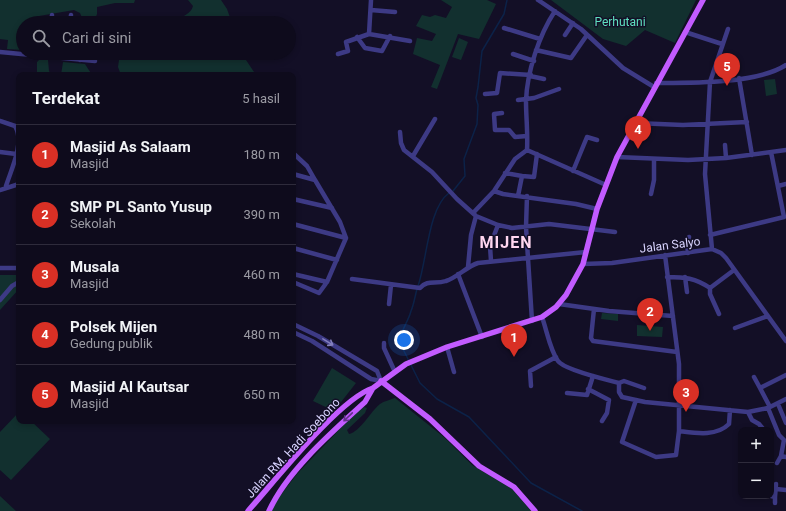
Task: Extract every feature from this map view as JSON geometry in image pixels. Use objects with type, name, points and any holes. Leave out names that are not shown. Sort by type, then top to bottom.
[{"type":"main road","name":"Jalan RM. Hadi Soebono","points":[[269,511],[276,496],[288,479],[364,402],[373,388],[380,382],[406,364],[447,347],[542,318],[558,304],[571,289],[583,264],[597,209],[617,157],[702,0]]},
{"type":"main road","points":[[380,382],[430,419],[479,466],[514,487],[535,511]]},
{"type":"main road","name":"Jalan RM. Hadi Soebono","points":[[248,511],[333,418],[365,391],[373,388]]},
{"type":"street","points":[[369,34],[371,0]]},
{"type":"street","points":[[538,0],[573,23],[623,68],[655,85],[710,82],[738,78],[770,73],[784,66],[786,73]]},
{"type":"street","points":[[371,10],[396,12]]},
{"type":"street","points":[[527,150],[526,99],[536,50],[555,11]]},
{"type":"street","points":[[565,35],[573,23]]},
{"type":"street","points":[[504,28],[540,40]]},
{"type":"street","points":[[712,249],[706,201],[707,124],[710,82],[728,29]]},
{"type":"street","points":[[686,32],[722,44]]},
{"type":"street","points":[[338,54],[347,52],[346,42],[369,34],[390,36],[410,41]]},
{"type":"street","points":[[536,50],[572,58],[587,35]]},
{"type":"street","points":[[357,37],[365,48],[382,51],[390,36]]},
{"type":"street","points":[[0,52],[16,53]]},
{"type":"street","points":[[513,54],[534,61]]},
{"type":"street","points":[[80,60],[95,61]]},
{"type":"street","points":[[485,94],[497,93],[500,73],[531,76],[544,79]]},
{"type":"street","points":[[738,78],[752,155]]},
{"type":"street","points":[[518,100],[526,99],[559,88]]},
{"type":"street","points":[[502,113],[494,114],[495,130],[509,130],[514,136],[527,136]]},
{"type":"street","points":[[413,156],[435,119]]},
{"type":"street","points":[[0,121],[10,123],[16,127]]},
{"type":"street","points":[[635,123],[707,124],[747,122]]},
{"type":"street","points":[[400,132],[402,147],[475,215],[498,225],[512,228],[550,224],[615,232]]},
{"type":"street","points":[[573,171],[587,137],[598,140]]},
{"type":"street","points":[[725,145],[726,158]]},
{"type":"street","points":[[527,150],[606,185]]},
{"type":"street","points":[[468,267],[471,235],[475,215],[494,191],[515,159],[527,150]]},
{"type":"street","points":[[617,157],[706,159],[726,158],[786,150]]},
{"type":"street","points":[[0,152],[16,154],[6,186]]},
{"type":"street","points":[[710,235],[785,216],[780,200],[771,152]]},
{"type":"street","points":[[505,173],[534,177],[537,154]]},
{"type":"street","points":[[296,156],[307,166],[332,208],[346,238],[327,282],[319,293],[296,283]]},
{"type":"street","points":[[651,194],[654,180],[654,159]]},
{"type":"street","points":[[296,175],[315,180]]},
{"type":"street","points":[[518,196],[522,176]]},
{"type":"street","points":[[0,190],[6,186],[16,184]]},
{"type":"street","points":[[778,186],[786,184]]},
{"type":"street","points":[[494,191],[503,194],[527,196],[597,209]]},
{"type":"street","points":[[527,196],[526,227],[532,321]]},
{"type":"street","points":[[780,200],[786,197]]},
{"type":"street","points":[[296,200],[332,208]]},
{"type":"street","points":[[296,225],[346,238]]},
{"type":"street","points":[[491,261],[490,246],[498,225]]},
{"type":"street","points":[[688,252],[687,243],[689,237]]},
{"type":"street","points":[[296,249],[337,260]]},
{"type":"street","name":"Jalan Salyo","points":[[583,264],[599,264],[712,249],[721,253],[768,316],[784,334],[786,341]]},
{"type":"street","points":[[352,278],[417,288],[425,283],[444,282],[468,267],[491,261],[586,252]]},
{"type":"street","points":[[636,400],[622,440],[623,443],[656,458],[673,456],[676,454],[679,431],[677,352],[665,255]]},
{"type":"street","points":[[0,268],[16,268]]},
{"type":"street","points":[[710,288],[734,270]]},
{"type":"street","points":[[458,274],[482,337]]},
{"type":"street","points":[[296,275],[327,282]]},
{"type":"street","points":[[667,277],[685,277],[700,281],[710,288]]},
{"type":"street","points":[[685,277],[687,292]]},
{"type":"street","points":[[0,300],[12,286],[16,284]]},
{"type":"street","points":[[390,304],[391,285]]},
{"type":"street","points":[[710,288],[710,294],[719,314]]},
{"type":"street","points":[[558,304],[594,309],[673,316]]},
{"type":"street","points":[[594,309],[591,338],[593,341],[677,352]]},
{"type":"street","points":[[735,328],[768,316]]},
{"type":"street","points":[[542,318],[556,357],[561,364],[593,376],[619,383],[624,381],[644,388]]},
{"type":"street","points":[[296,325],[318,336],[377,371],[380,382]]},
{"type":"street","points":[[296,333],[312,341],[372,379],[380,382]]},
{"type":"street","points":[[384,343],[384,348],[395,372]]},
{"type":"street","points":[[447,347],[454,372]]},
{"type":"street","points":[[531,386],[530,371],[556,357]]},
{"type":"street","points":[[760,388],[786,375]]},
{"type":"street","points":[[567,393],[585,396],[593,376]]},
{"type":"street","points":[[754,377],[784,437],[784,456],[777,463]]},
{"type":"street","points":[[619,383],[620,395],[636,400],[748,412],[778,404],[786,399]]},
{"type":"street","points":[[588,389],[609,400],[607,413],[602,421]]},
{"type":"street","points":[[778,404],[786,423]]},
{"type":"street","points":[[679,431],[708,434],[724,428],[729,424],[730,410]]},
{"type":"street","points":[[748,412],[752,420],[762,427]]},
{"type":"street","points":[[774,493],[776,487],[786,490]]},
{"type":"street","points":[[774,499],[775,503]]},
{"type":"green space","points":[[0,0],[135,0],[134,3],[115,3],[97,7],[96,16],[81,16],[80,13],[74,10],[39,16],[16,16],[16,50],[7,49],[8,40],[0,39]]},
{"type":"green space","points":[[188,0],[221,0],[230,16],[183,16],[192,9],[193,6]]},
{"type":"green space","points":[[441,0],[487,0],[496,4],[479,39],[458,34],[437,89],[431,87],[440,65],[413,54],[417,38],[432,41],[436,34],[416,26],[422,15],[430,17],[435,15],[446,18],[452,7]]},
{"type":"green space","name":"Perhutani","points":[[551,0],[696,0],[675,43],[645,30],[626,46],[603,39]]},
{"type":"green space","points":[[459,38],[468,42],[461,60],[452,57]]},
{"type":"green space","points":[[39,60],[48,60],[50,72],[37,72],[37,62]]},
{"type":"green space","points":[[119,60],[246,60],[254,72],[120,72],[118,67]]},
{"type":"green space","points":[[63,62],[85,64],[90,72],[61,72]]},
{"type":"green space","points":[[775,79],[777,94],[766,96],[764,80]]},
{"type":"green space","points":[[0,275],[16,275],[16,292],[0,310]]},
{"type":"green space","points":[[602,313],[618,314],[618,321],[601,319]]},
{"type":"green space","points":[[637,325],[663,327],[662,337],[637,336]]},
{"type":"green space","points":[[332,368],[356,383],[334,411],[313,401]]},
{"type":"green space","points":[[395,398],[445,438],[472,465],[512,489],[531,511],[272,511],[273,505],[297,474],[357,411],[364,407],[367,408],[365,413],[347,430],[349,434],[357,429],[380,404]]},
{"type":"green space","points":[[16,415],[16,424],[34,424],[50,439],[11,480],[0,470],[0,432]]},
{"type":"green space","points":[[0,496],[16,511],[0,511]]},
{"type":"waterway","points":[[453,191],[465,176],[464,159],[477,124],[478,105],[476,98],[482,51],[504,14],[507,0]]},
{"type":"waterway","points":[[418,286],[432,222],[442,200],[449,193]]},
{"type":"waterway","points":[[417,289],[410,315],[401,334],[400,343],[420,383],[437,399],[469,417],[531,483],[582,511]]},
{"type":"place","name":"Masjid Al Kautsar","points":[[727,86]]},
{"type":"place","name":"Polsek Mijen","points":[[638,149]]},
{"type":"place","name":"SMP PL Santo Yusup","points":[[650,331]]},
{"type":"place","name":"Masjid As Salaam","points":[[514,357]]},
{"type":"place","name":"Musala","points":[[686,412]]},
{"type":"district","name":"MIJEN","points":[[506,242]]}]
